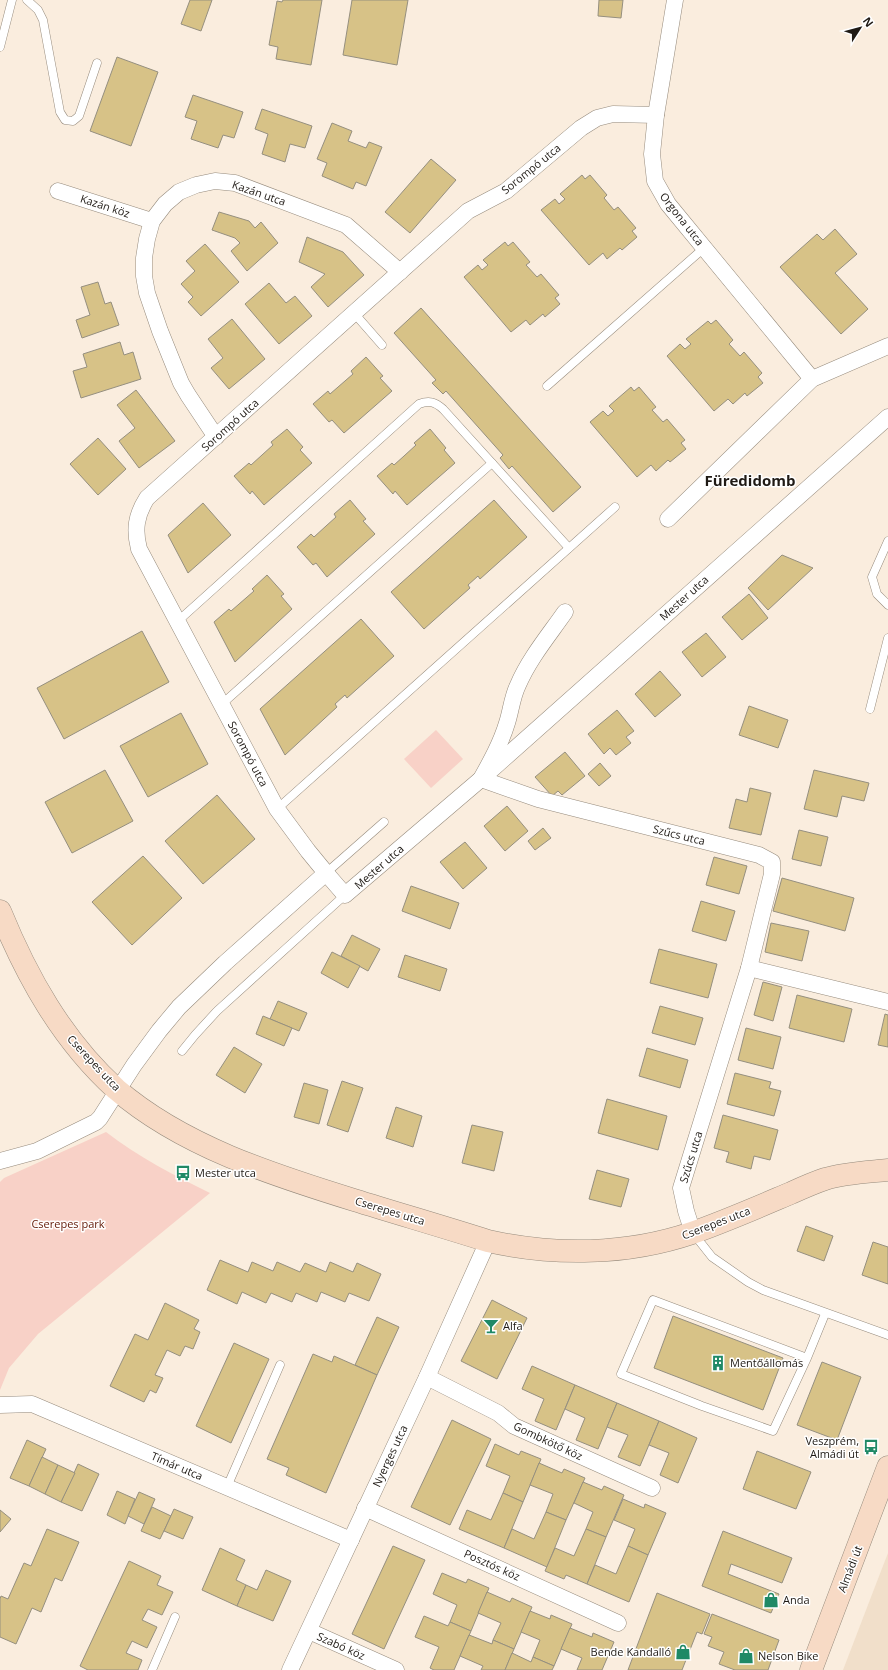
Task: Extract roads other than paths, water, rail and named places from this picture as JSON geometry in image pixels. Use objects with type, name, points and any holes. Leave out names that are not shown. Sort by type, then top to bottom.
[{"type":"street","name":"Orgona utca","points":[[675,0],[656,115],[652,154],[655,181],[668,204],[812,378]]},
{"type":"street","name":"Sorompó utca","points":[[326,873],[308,852],[277,808],[139,549],[136,538],[137,521],[142,507],[147,498],[461,217],[476,206],[506,191],[581,128],[597,118],[613,114],[656,115]]},
{"type":"street","name":"Kazán utca","points":[[216,437],[181,383],[147,293],[144,276],[144,258],[147,239],[152,222],[165,204],[179,192],[196,185],[215,181],[235,183],[346,225],[400,272]]},
{"type":"street","name":"Kazán köz","points":[[58,191],[152,222]]},
{"type":"street","points":[[668,519],[812,378],[888,346]]},
{"type":"street","name":"Mester utca","points":[[326,873],[345,895],[481,779],[888,417]]},
{"type":"street","name":"Mester utca","points":[[481,779],[507,723],[512,700],[525,670],[565,612]]},
{"type":"street","name":"Szűcs utca","points":[[481,779],[538,799],[759,855],[772,862],[772,874],[749,968],[681,1188],[693,1233]]},
{"type":"street","points":[[0,1161],[37,1151],[96,1122],[100,1118],[117,1089],[159,1031],[200,986],[326,873]]},
{"type":"street","name":"Cserepes utca","points":[[0,910],[15,946],[31,978],[57,1021],[75,1045],[117,1089],[151,1115],[191,1138],[236,1160],[286,1179],[488,1241],[512,1246],[589,1251],[614,1250],[652,1244],[693,1233],[826,1179],[865,1172],[888,1170]]},
{"type":"street","points":[[749,968],[888,1002]]},
{"type":"street","name":"Nyerges utca","points":[[290,1670],[427,1377],[488,1241]]},
{"type":"street","name":"Gombkötő köz","points":[[427,1377],[498,1413],[514,1426],[652,1488]]},
{"type":"street","name":"Tímár utca","points":[[0,1405],[32,1404],[350,1540]]},
{"type":"street","name":"Almádi út","points":[[811,1670],[888,1467]]},
{"type":"street","name":"Posztós köz","points":[[365,1508],[618,1623]]},
{"type":"street","name":"Szabó köz","points":[[308,1631],[396,1670]]},
{"type":"lane","points":[[0,46],[12,0]]},
{"type":"lane","points":[[27,0],[38,10],[43,20],[60,112],[65,120],[73,121],[79,116],[97,63]]},
{"type":"lane","points":[[547,386],[704,248]]},
{"type":"lane","points":[[354,313],[382,345]]},
{"type":"lane","points":[[178,621],[419,404],[425,402],[437,404],[569,548]]},
{"type":"lane","points":[[222,704],[492,463]]},
{"type":"lane","points":[[277,808],[614,507]]},
{"type":"lane","points":[[888,541],[872,577],[877,594],[888,605]]},
{"type":"lane","points":[[870,709],[888,638]]},
{"type":"lane","points":[[326,873],[384,822]]},
{"type":"lane","points":[[182,1051],[195,1034],[217,1011],[345,895]]},
{"type":"lane","points":[[693,1233],[712,1256],[748,1282],[763,1290],[825,1314],[888,1335]]},
{"type":"lane","points":[[807,1358],[653,1300],[621,1374],[702,1406],[773,1431],[807,1358],[825,1314]]},
{"type":"lane","points":[[227,1487],[280,1366]]},
{"type":"lane","points":[[152,1670],[175,1617]]},
{"type":"place","name":"Mester utca","points":[[183,1173]]},
{"type":"place","name":"Alfa","points":[[491,1326]]},
{"type":"place","name":"Mentőállomás","points":[[718,1363]]},
{"type":"place","name":"Veszprém, Almádi út","points":[[871,1447]]},
{"type":"place","name":"Anda","points":[[771,1600]]},
{"type":"place","name":"Bende Kandalló","points":[[683,1652]]},
{"type":"place","name":"Nelson Bike","points":[[746,1656]]},
{"type":"district","name":"Füredidomb","points":[[750,481]]},
{"type":"park label","name":"Cserepes park","points":[[68,1224]]}]
